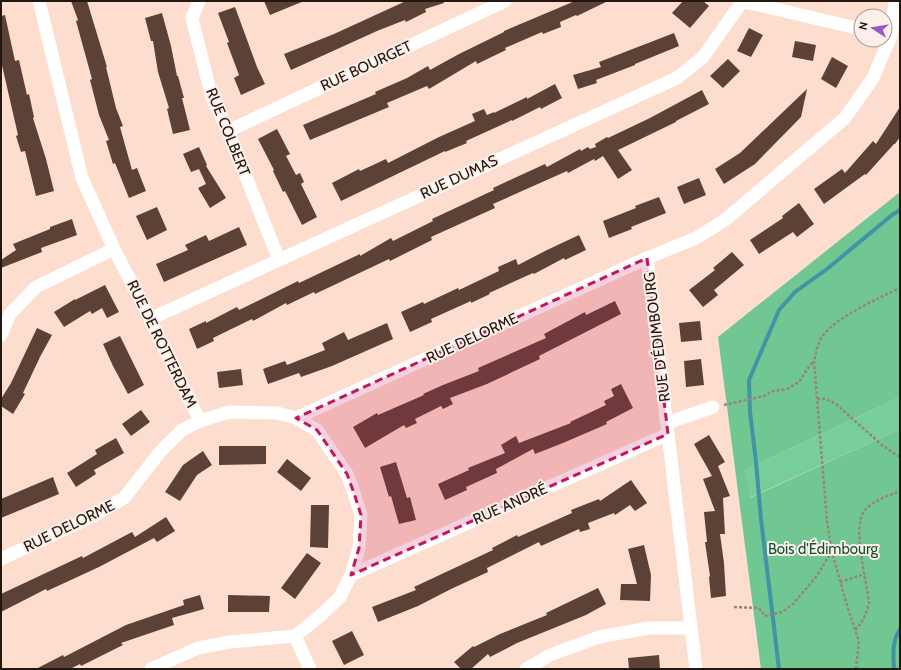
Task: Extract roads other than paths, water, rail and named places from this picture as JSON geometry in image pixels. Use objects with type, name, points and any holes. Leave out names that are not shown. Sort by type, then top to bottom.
[{"type":"street","name":"RUE DE ROTTERDAM","points":[[39,1],[82,178],[114,249],[200,421],[229,412],[276,413],[296,418],[317,430],[347,474],[361,516],[359,548],[351,575],[340,597],[320,616],[295,636]]},
{"type":"street","name":"RUE COLBERT","points":[[199,1],[192,18],[212,98],[228,131],[279,260]]},
{"type":"street","name":"RUE BOURGET","points":[[228,131],[505,1]]},
{"type":"street","name":"RUE D'ÉDIMBOURG","points":[[893,14],[896,1]]},
{"type":"street","points":[[742,2],[853,27]]},
{"type":"street","name":"RUE DUMAS","points":[[150,319],[677,78],[703,57],[742,2]]},
{"type":"street","name":"RUE D'ÉDIMBOURG","points":[[696,669],[647,258],[696,238],[725,220],[845,118],[873,78],[884,48]]},
{"type":"street","points":[[1,335],[10,314],[36,287],[114,249]]},
{"type":"street","name":"RUE DELORME","points":[[296,418],[647,258]]},
{"type":"street","name":"RUE ANDRÉ","points":[[351,575],[713,407]]},
{"type":"street","name":"RUE DELORME","points":[[1,559],[91,517],[124,498],[160,452],[182,430],[200,421]]},
{"type":"street","points":[[526,669],[550,655],[599,637],[649,628],[691,628]]},
{"type":"street","points":[[151,669],[198,648],[230,642],[295,636],[310,669]]},
{"type":"waterway","points":[[779,669],[761,519],[750,412],[749,380],[779,310],[795,292],[827,269],[900,210]]},
{"type":"waterway","points":[[894,669],[894,643],[900,629]]},
{"type":"park label","name":"Bois d'Édimbourg","points":[[823,549]]}]
